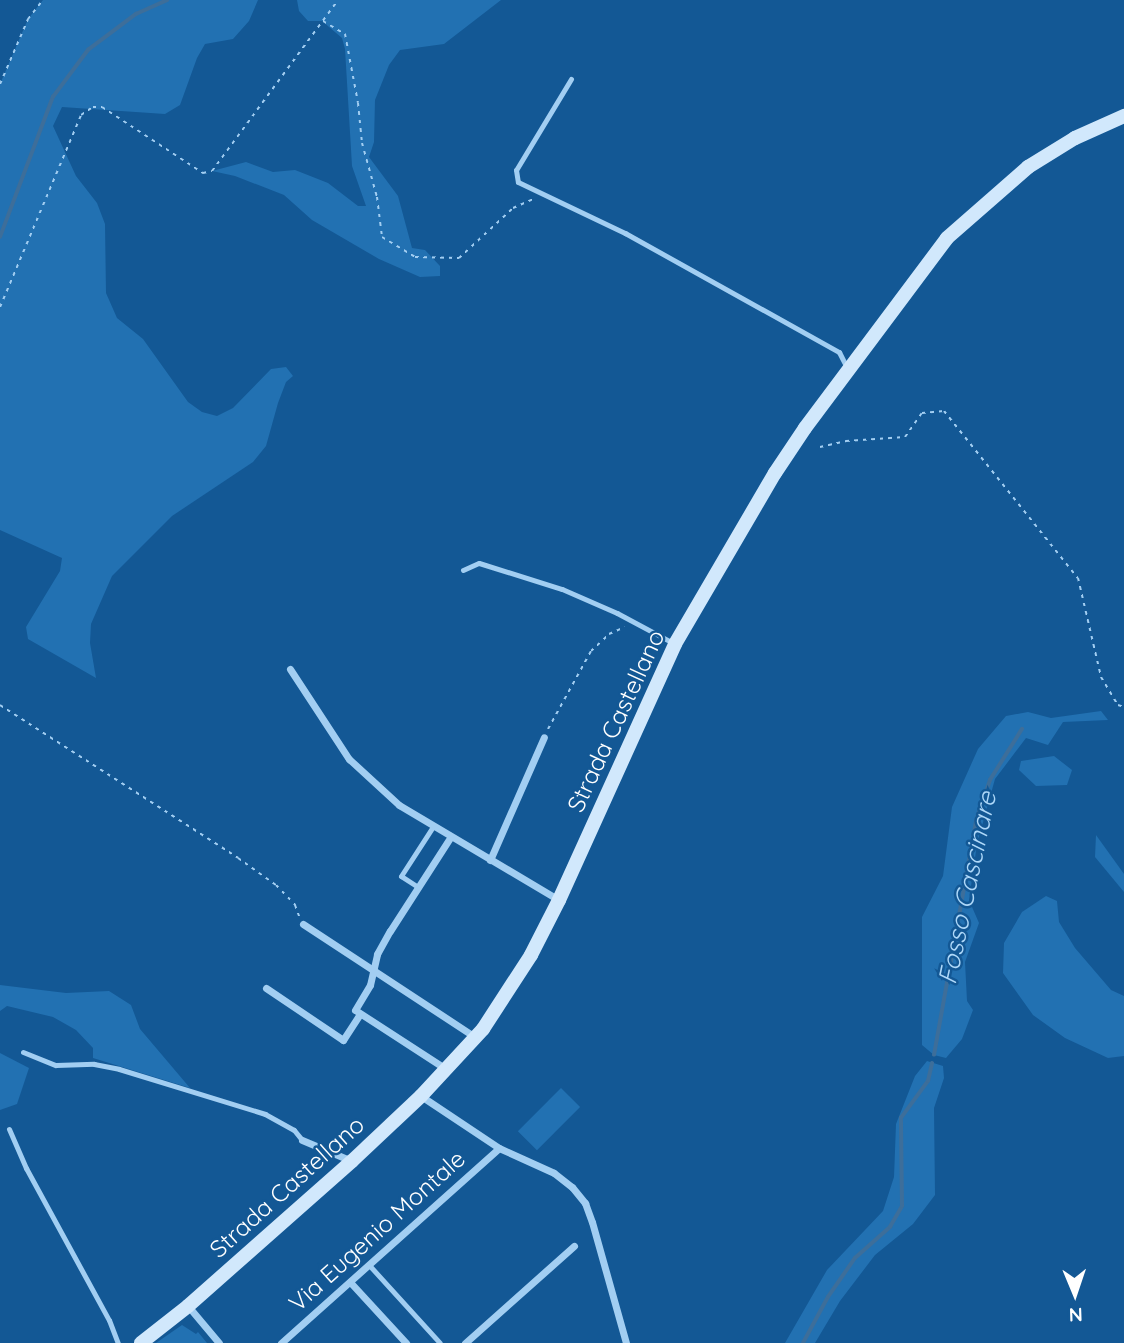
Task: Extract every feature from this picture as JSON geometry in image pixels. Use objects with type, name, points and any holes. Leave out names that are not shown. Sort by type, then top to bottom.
[{"type":"street","name":"Strada Castellano","points":[[142,1343],[188,1306],[352,1161],[421,1096],[476,1038],[511,987],[559,900],[675,644],[775,473],[848,368],[947,238],[989,198],[1028,167],[1063,145],[1124,116]]},
{"type":"street","points":[[290,669],[349,759],[399,805],[432,828],[559,900]]},
{"type":"street","points":[[489,860],[544,737]]},
{"type":"street","points":[[447,1069],[355,1010],[370,985],[377,954],[450,838]]},
{"type":"street","points":[[303,924],[476,1038]]},
{"type":"street","points":[[266,988],[343,1040],[360,1014]]},
{"type":"street","points":[[421,1096],[499,1148],[554,1173],[572,1187],[585,1203],[626,1343]]},
{"type":"street","points":[[302,1140],[352,1161]]},
{"type":"street","name":"Via Eugenio Montale","points":[[282,1343],[499,1148]]},
{"type":"street","points":[[465,1343],[574,1246]]},
{"type":"street","points":[[350,1282],[406,1343]]},
{"type":"street","points":[[188,1306],[219,1343]]},
{"type":"lane","points":[[571,79],[516,170],[518,182],[625,233],[839,352],[848,368]]},
{"type":"lane","points":[[463,570],[479,563],[562,589],[675,644]]},
{"type":"lane","points":[[418,887],[401,876],[432,828]]},
{"type":"lane","points":[[23,1052],[55,1065],[94,1064],[119,1069],[265,1114],[294,1130],[302,1140]]},
{"type":"lane","points":[[9,1129],[26,1168],[109,1320],[118,1343]]},
{"type":"lane","points":[[369,1265],[440,1343]]},
{"type":"path","points":[[0,84],[28,19],[43,0]]},
{"type":"path","points":[[0,307],[81,115],[93,107],[102,107],[203,173],[212,172],[338,0]]},
{"type":"path","points":[[322,21],[345,34],[358,103],[362,143],[377,197],[382,237],[415,257],[440,260],[459,258],[513,208],[548,196]]},
{"type":"path","points":[[820,447],[846,441],[905,437],[922,414],[944,411],[1078,578],[1101,677],[1118,705],[1124,707]]},
{"type":"path","points":[[544,737],[591,650],[609,634],[640,625]]},
{"type":"path","points":[[0,705],[276,885],[295,905],[303,924]]},
{"type":"shaded area","points":[[43,0],[258,0],[249,21],[233,39],[205,44],[180,105],[165,114],[62,107],[53,126],[76,176],[97,203],[105,224],[106,293],[117,318],[143,339],[188,402],[202,412],[217,416],[233,408],[271,369],[286,367],[293,376],[286,382],[266,446],[253,462],[172,516],[112,576],[91,624],[90,643],[96,678],[28,639],[26,627],[60,571],[62,558],[0,530],[0,84],[28,19]]},
{"type":"shaded area","points":[[297,0],[501,0],[444,44],[400,50],[389,65],[375,100],[374,142],[369,157],[398,196],[412,248],[425,250],[440,266],[440,276],[420,277],[379,259],[312,220],[284,195],[235,176],[212,171],[246,162],[273,172],[295,170],[328,183],[358,206],[366,206],[352,166],[345,49],[342,38],[322,21],[308,21],[299,11]]},
{"type":"shaded area","points":[[1101,711],[1108,720],[1063,722],[1048,745],[1026,738],[995,779],[977,844],[969,900],[979,923],[965,962],[967,1001],[973,1010],[962,1039],[946,1058],[934,1055],[922,1045],[922,917],[943,876],[952,807],[978,749],[1006,716],[1028,712],[1051,718]]},
{"type":"shaded area","points":[[1054,756],[1072,770],[1067,785],[1036,786],[1019,770],[1021,761]]},
{"type":"shaded area","points":[[1096,835],[1124,874],[1124,892],[1095,857]]},
{"type":"shaded area","points":[[1046,896],[1057,901],[1059,922],[1075,948],[1111,990],[1124,996],[1124,1056],[1108,1058],[1065,1038],[1033,1015],[1003,973],[1004,943],[1022,912]]},
{"type":"shaded area","points":[[0,985],[66,993],[109,991],[131,1005],[140,1029],[190,1088],[93,1058],[93,1048],[76,1030],[53,1017],[7,1006],[0,1011]]},
{"type":"shaded area","points":[[0,1053],[29,1068],[17,1104],[0,1110]]},
{"type":"shaded area","points":[[927,1061],[943,1066],[944,1078],[934,1108],[935,1195],[913,1224],[875,1255],[840,1301],[815,1343],[785,1343],[827,1270],[883,1211],[894,1177],[896,1124],[915,1076]]},
{"type":"shaded area","points":[[561,1088],[580,1107],[537,1150],[518,1131]]},
{"type":"shaded area","points":[[182,1325],[196,1334],[198,1332],[207,1343],[156,1343]]},
{"type":"waterway","points":[[0,237],[53,97],[88,50],[136,14],[167,0]]},
{"type":"waterway","name":"Fosso Cascinare","points":[[934,1055],[976,821],[990,780],[1022,729]]},
{"type":"waterway","name":"Fosso Cascinare","points":[[803,1343],[828,1297],[855,1258],[890,1227],[902,1206],[901,1118],[928,1081],[932,1063]]}]
